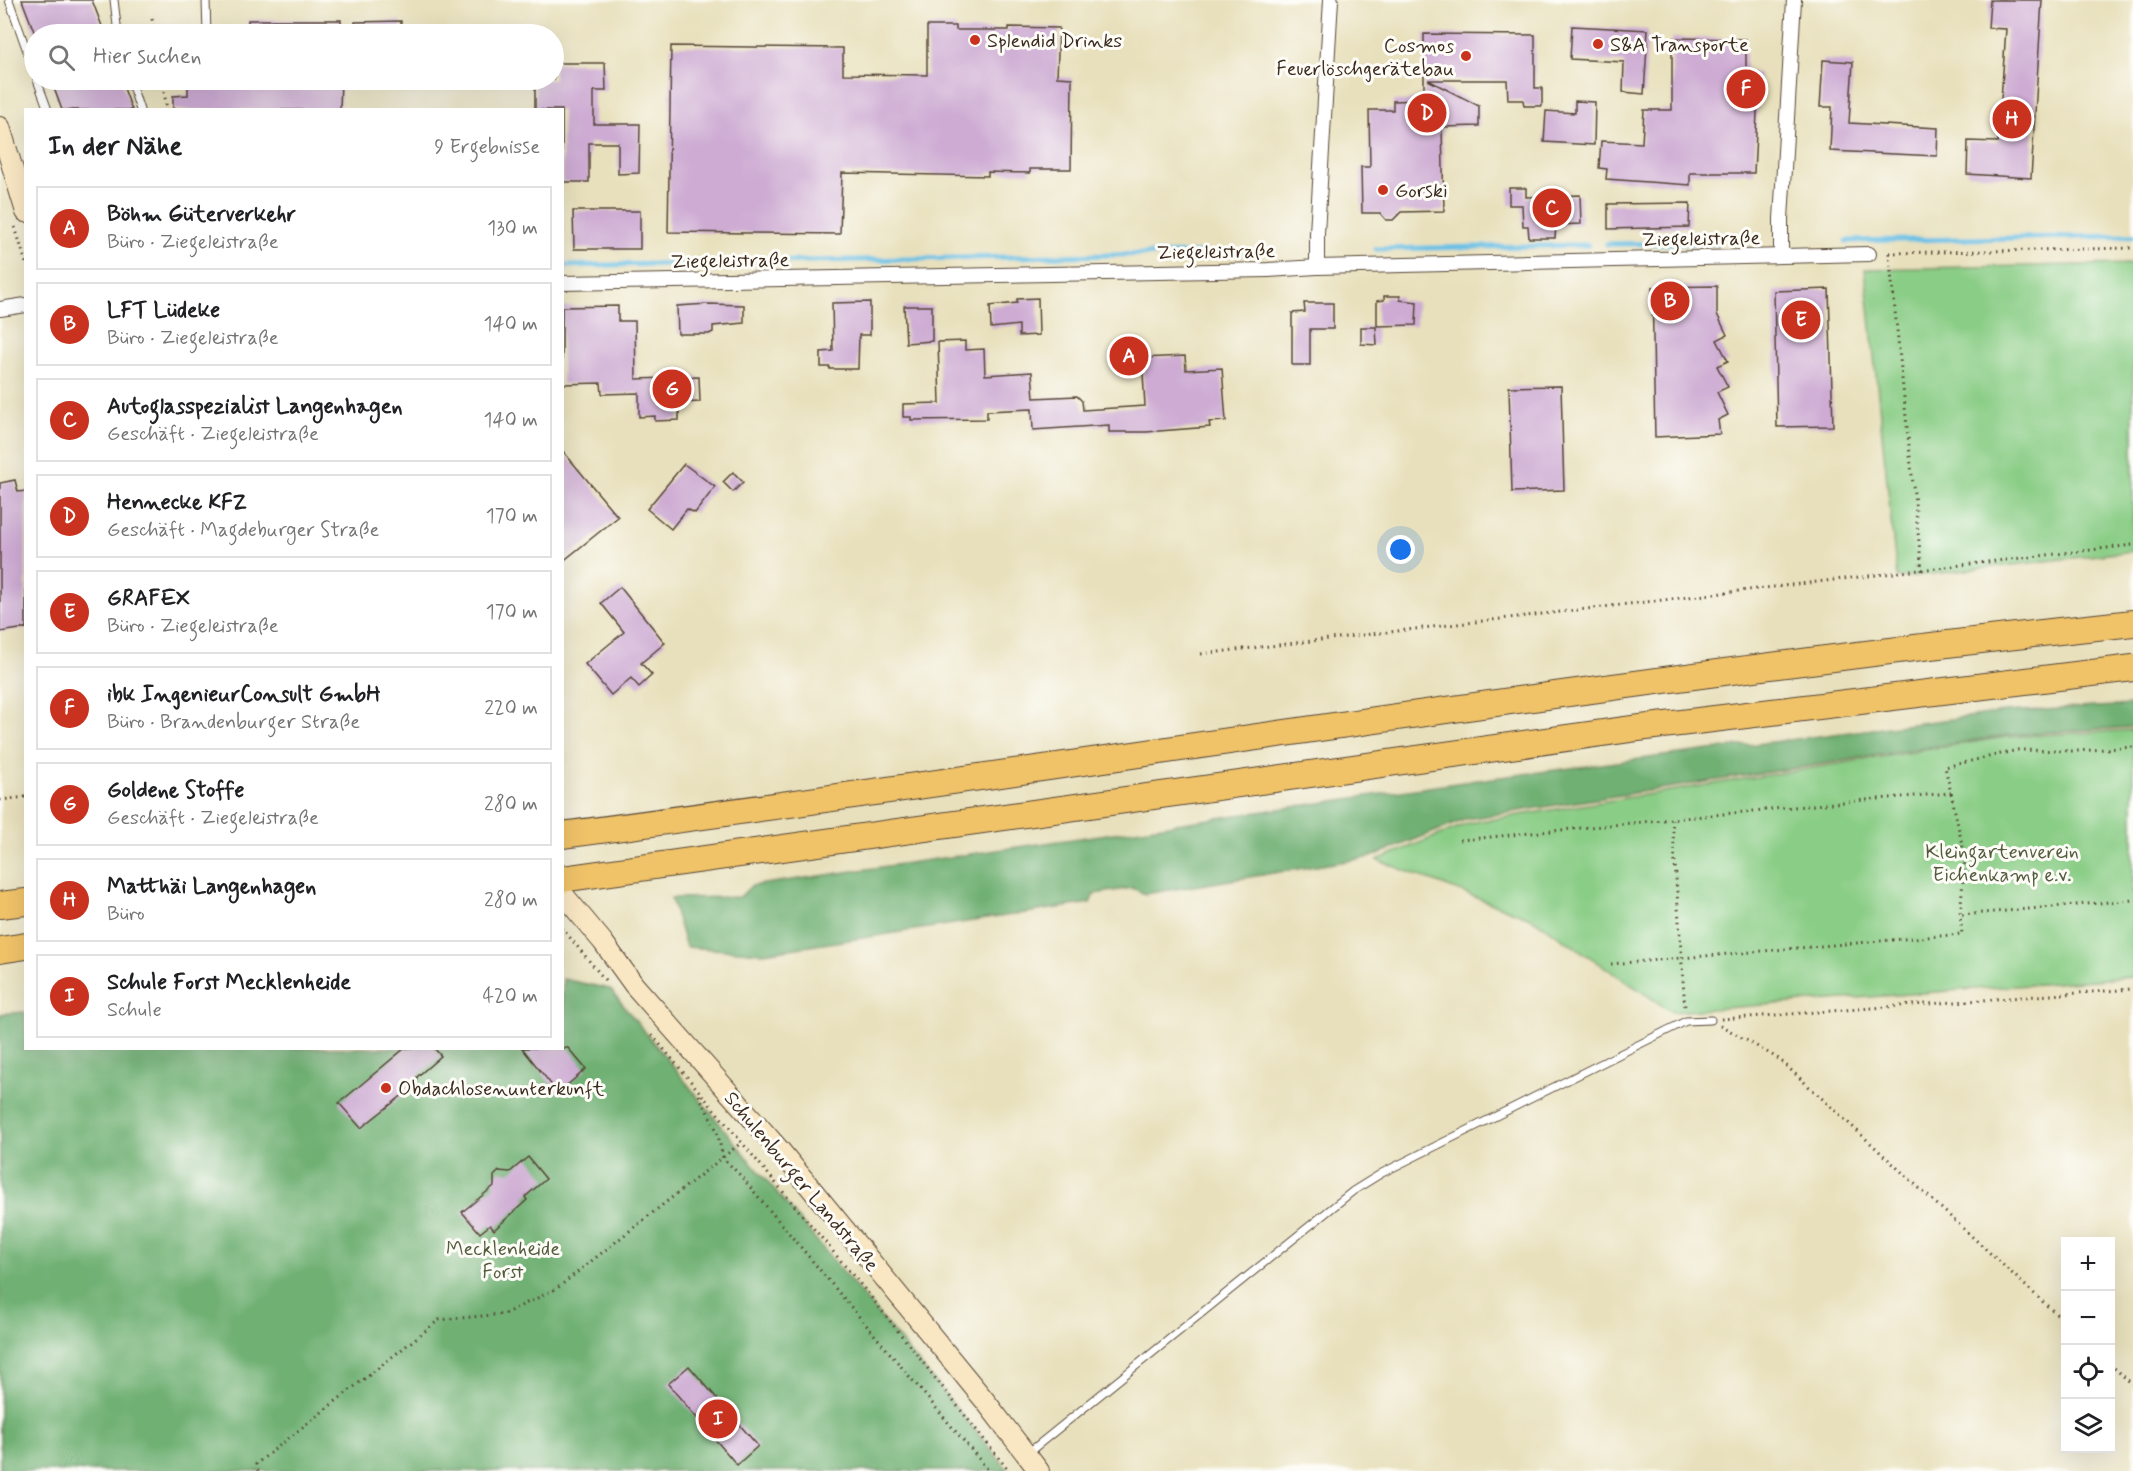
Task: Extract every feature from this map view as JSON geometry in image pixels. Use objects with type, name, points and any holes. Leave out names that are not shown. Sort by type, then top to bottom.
[{"type":"highway","points":[[569,834],[1622,685],[2133,623]]},
{"type":"highway","points":[[564,879],[1631,729],[2133,668]]},
{"type":"highway","points":[[0,905],[24,902]]},
{"type":"highway","points":[[0,950],[24,946]]},
{"type":"main road","points":[[0,127],[24,205]]},
{"type":"main road","name":"Schulenburger Landstraße","points":[[564,895],[603,942],[634,986],[778,1149],[986,1402],[1032,1466]]},
{"type":"street","points":[[1317,267],[1317,221],[1331,0]]},
{"type":"street","points":[[1782,256],[1782,200],[1794,0]]},
{"type":"street","name":"Ziegeleistraße","points":[[564,283],[1268,270],[1869,254]]},
{"type":"street","points":[[0,309],[24,305]]},
{"type":"lane","points":[[9,0],[24,43]]},
{"type":"lane","points":[[114,0],[116,24]]},
{"type":"lane","points":[[206,0],[207,24]]},
{"type":"lane","points":[[41,90],[47,108]]},
{"type":"lane","points":[[133,90],[139,108]]},
{"type":"lane","points":[[1032,1466],[1353,1191],[1382,1173],[1686,1020],[1711,1020]]},
{"type":"path","points":[[152,19],[153,24]]},
{"type":"path","points":[[164,90],[167,108]]},
{"type":"path","points":[[1869,254],[2133,248]]},
{"type":"path","points":[[1889,253],[1923,571]]},
{"type":"path","points":[[1201,654],[2133,545]]},
{"type":"path","points":[[1611,964],[1962,934],[1960,915],[1965,858],[1945,768],[2018,750],[2078,751],[2133,747]]},
{"type":"path","points":[[1460,840],[1951,793]]},
{"type":"path","points":[[0,801],[24,797]]},
{"type":"path","points":[[1672,819],[1686,1020]]},
{"type":"path","points":[[1960,915],[2133,900]]},
{"type":"path","points":[[1711,1020],[2133,989]]},
{"type":"path","points":[[1711,1020],[1779,1059],[2061,1318]]},
{"type":"path","points":[[695,1088],[717,1131],[723,1158],[740,1175],[989,1471]]},
{"type":"path","points":[[258,1471],[256,1464],[439,1320],[504,1314],[556,1289],[741,1143],[871,1297],[1008,1471]]},
{"type":"path","points":[[2115,1369],[2133,1385]]},
{"type":"green space","points":[[2133,264],[2133,551],[1897,578],[1865,269]]},
{"type":"green space","points":[[2133,705],[2133,727],[2009,735],[1467,819],[1371,857],[1145,894],[1132,888],[1094,894],[1090,903],[764,953],[686,947],[671,898],[740,897],[751,886],[1470,781],[2005,712]]},
{"type":"green space","name":"Kleingartenverein Eichenkamp e.v.","points":[[2133,730],[2133,977],[1672,1012],[1533,919],[1377,860],[1469,823],[2006,737]]},
{"type":"green space","name":"Mecklenheide Forst","points":[[564,979],[610,989],[1009,1471],[0,1471],[0,1014],[24,1012],[24,1050],[564,1050]]},
{"type":"building","points":[[22,0],[92,0],[101,24],[31,24]]},
{"type":"building","points":[[1990,0],[2042,0],[2031,178],[1967,174],[1968,141],[1998,142],[2006,29],[1988,28]]},
{"type":"building","points":[[248,20],[341,20],[341,24],[248,24]]},
{"type":"building","points":[[401,21],[401,24],[355,24],[355,22]]},
{"type":"building","points":[[927,26],[956,26],[956,30],[1009,30],[1009,27],[1059,28],[1057,77],[1072,78],[1071,169],[1030,169],[1030,173],[988,172],[988,176],[842,173],[840,234],[668,232],[671,46],[843,48],[843,74],[927,75]]},
{"type":"building","points":[[1572,26],[1648,30],[1644,94],[1623,92],[1624,62],[1570,59]]},
{"type":"building","points":[[1424,34],[1535,35],[1535,88],[1542,88],[1542,106],[1524,106],[1523,100],[1508,100],[1507,80],[1428,80],[1479,106],[1479,126],[1442,127],[1444,211],[1401,212],[1393,220],[1386,220],[1380,213],[1362,213],[1361,167],[1370,167],[1369,110],[1393,110],[1393,101],[1424,100]]},
{"type":"building","points":[[1672,38],[1746,39],[1746,73],[1759,73],[1754,173],[1690,173],[1690,185],[1606,179],[1607,169],[1599,168],[1601,141],[1642,143],[1644,110],[1672,110]]},
{"type":"building","points":[[1823,60],[1853,62],[1849,123],[1938,128],[1937,156],[1830,151],[1832,107],[1820,107]]},
{"type":"building","points":[[564,63],[605,63],[606,91],[594,91],[594,124],[640,124],[639,173],[618,174],[618,143],[589,143],[589,182],[564,182],[564,108],[535,108],[535,90],[564,90]]},
{"type":"building","points":[[55,90],[125,90],[131,108],[61,108]]},
{"type":"building","points":[[188,90],[341,90],[340,108],[173,108],[173,96],[188,95]]},
{"type":"building","points":[[1575,101],[1595,102],[1594,145],[1544,142],[1546,111],[1575,113]]},
{"type":"building","points":[[1509,188],[1526,188],[1526,197],[1580,195],[1581,224],[1556,225],[1555,238],[1529,238],[1528,226],[1523,226],[1522,205],[1509,205]]},
{"type":"building","points":[[1690,203],[1689,227],[1608,229],[1608,204]]},
{"type":"building","points":[[573,211],[640,211],[640,249],[574,249]]},
{"type":"building","points":[[1717,286],[1717,314],[1727,335],[1717,340],[1728,361],[1717,366],[1728,387],[1717,392],[1728,415],[1718,420],[1720,434],[1655,437],[1652,287]]},
{"type":"building","points":[[1829,289],[1833,426],[1777,427],[1774,291]]},
{"type":"building","points":[[1384,296],[1400,296],[1400,300],[1417,302],[1416,325],[1377,326],[1377,301],[1384,300]]},
{"type":"building","points":[[1038,298],[1039,335],[1019,336],[1019,325],[991,328],[990,306],[1017,303],[1017,299]]},
{"type":"building","points":[[870,302],[870,335],[859,335],[858,369],[821,367],[821,352],[833,351],[832,303]]},
{"type":"building","points":[[1304,303],[1333,303],[1333,329],[1310,329],[1310,365],[1292,365],[1292,313],[1305,312]]},
{"type":"building","points":[[744,305],[744,323],[713,326],[713,332],[709,334],[678,334],[677,306]]},
{"type":"building","points":[[618,306],[618,321],[635,321],[636,379],[699,377],[700,402],[679,403],[679,420],[655,421],[655,416],[639,417],[639,393],[602,394],[601,383],[564,384],[564,307]]},
{"type":"building","points":[[904,306],[932,306],[932,341],[906,343]]},
{"type":"building","points":[[1361,327],[1376,327],[1377,345],[1361,344]]},
{"type":"building","points":[[965,341],[965,350],[984,349],[985,375],[1032,372],[1034,398],[1077,396],[1082,401],[1083,410],[1145,406],[1142,358],[1185,356],[1186,370],[1222,368],[1226,421],[1209,422],[1210,427],[1146,432],[1109,432],[1109,425],[1033,430],[1032,409],[987,411],[987,419],[911,420],[911,417],[903,417],[903,404],[940,403],[938,342]]},
{"type":"building","points":[[1561,386],[1564,490],[1512,492],[1509,387]]},
{"type":"building","points":[[564,452],[618,517],[564,560]]},
{"type":"building","points":[[684,464],[715,487],[695,513],[687,509],[671,529],[647,509]]},
{"type":"building","points":[[733,472],[743,482],[733,492],[723,482]]},
{"type":"building","points":[[15,480],[18,492],[24,491],[24,628],[0,632],[0,483]]},
{"type":"building","points":[[620,587],[665,643],[641,663],[652,675],[639,687],[631,678],[611,695],[585,664],[624,632],[601,603]]},
{"type":"building","name":"Obdachlosenunterkunft","points":[[568,1048],[586,1069],[558,1093],[524,1050],[564,1050]]},
{"type":"building","name":"Obdachlosenunterkunft","points":[[403,1050],[436,1050],[441,1056],[417,1077],[415,1089],[410,1094],[404,1094],[361,1128],[339,1103]]},
{"type":"building","name":"Obdachlosenunterkunft","points":[[528,1157],[546,1179],[525,1197],[527,1200],[494,1230],[490,1225],[480,1233],[462,1212],[494,1186],[494,1176],[499,1171],[510,1172]]},
{"type":"building","points":[[689,1366],[758,1446],[737,1465],[668,1384]]},
{"type":"waterway","points":[[1846,241],[2133,236]]},
{"type":"waterway","points":[[1607,244],[1718,243]]},
{"type":"waterway","points":[[1376,249],[1588,245]]},
{"type":"waterway","points":[[564,266],[1257,252]]},
{"type":"place","name":"Splendid Drinks","points":[[975,40]]},
{"type":"place","name":"S&A Transporte","points":[[1598,44]]},
{"type":"place","name":"Cosmos Feuerlöschgerätebau","points":[[1466,56]]},
{"type":"place","name":"ibk IngenieurConsult GmbH","points":[[1746,89]]},
{"type":"place","name":"Hennecke KFZ","points":[[1427,113]]},
{"type":"place","name":"Matthäi Langenhagen","points":[[2012,119]]},
{"type":"place","name":"Gorski","points":[[1383,190]]},
{"type":"place","name":"Autoglasspezialist Langenhagen","points":[[1552,208]]},
{"type":"place","name":"LFT Lüdeke","points":[[1670,301]]},
{"type":"place","name":"GRAFEX","points":[[1801,320]]},
{"type":"place","name":"Böhm Güterverkehr","points":[[1129,356]]},
{"type":"place","name":"Goldene Stoffe","points":[[672,389]]},
{"type":"place","name":"Obdachlosenunterkunft","points":[[386,1088]]},
{"type":"place","name":"Schule Forst Mecklenheide","points":[[718,1419]]}]
